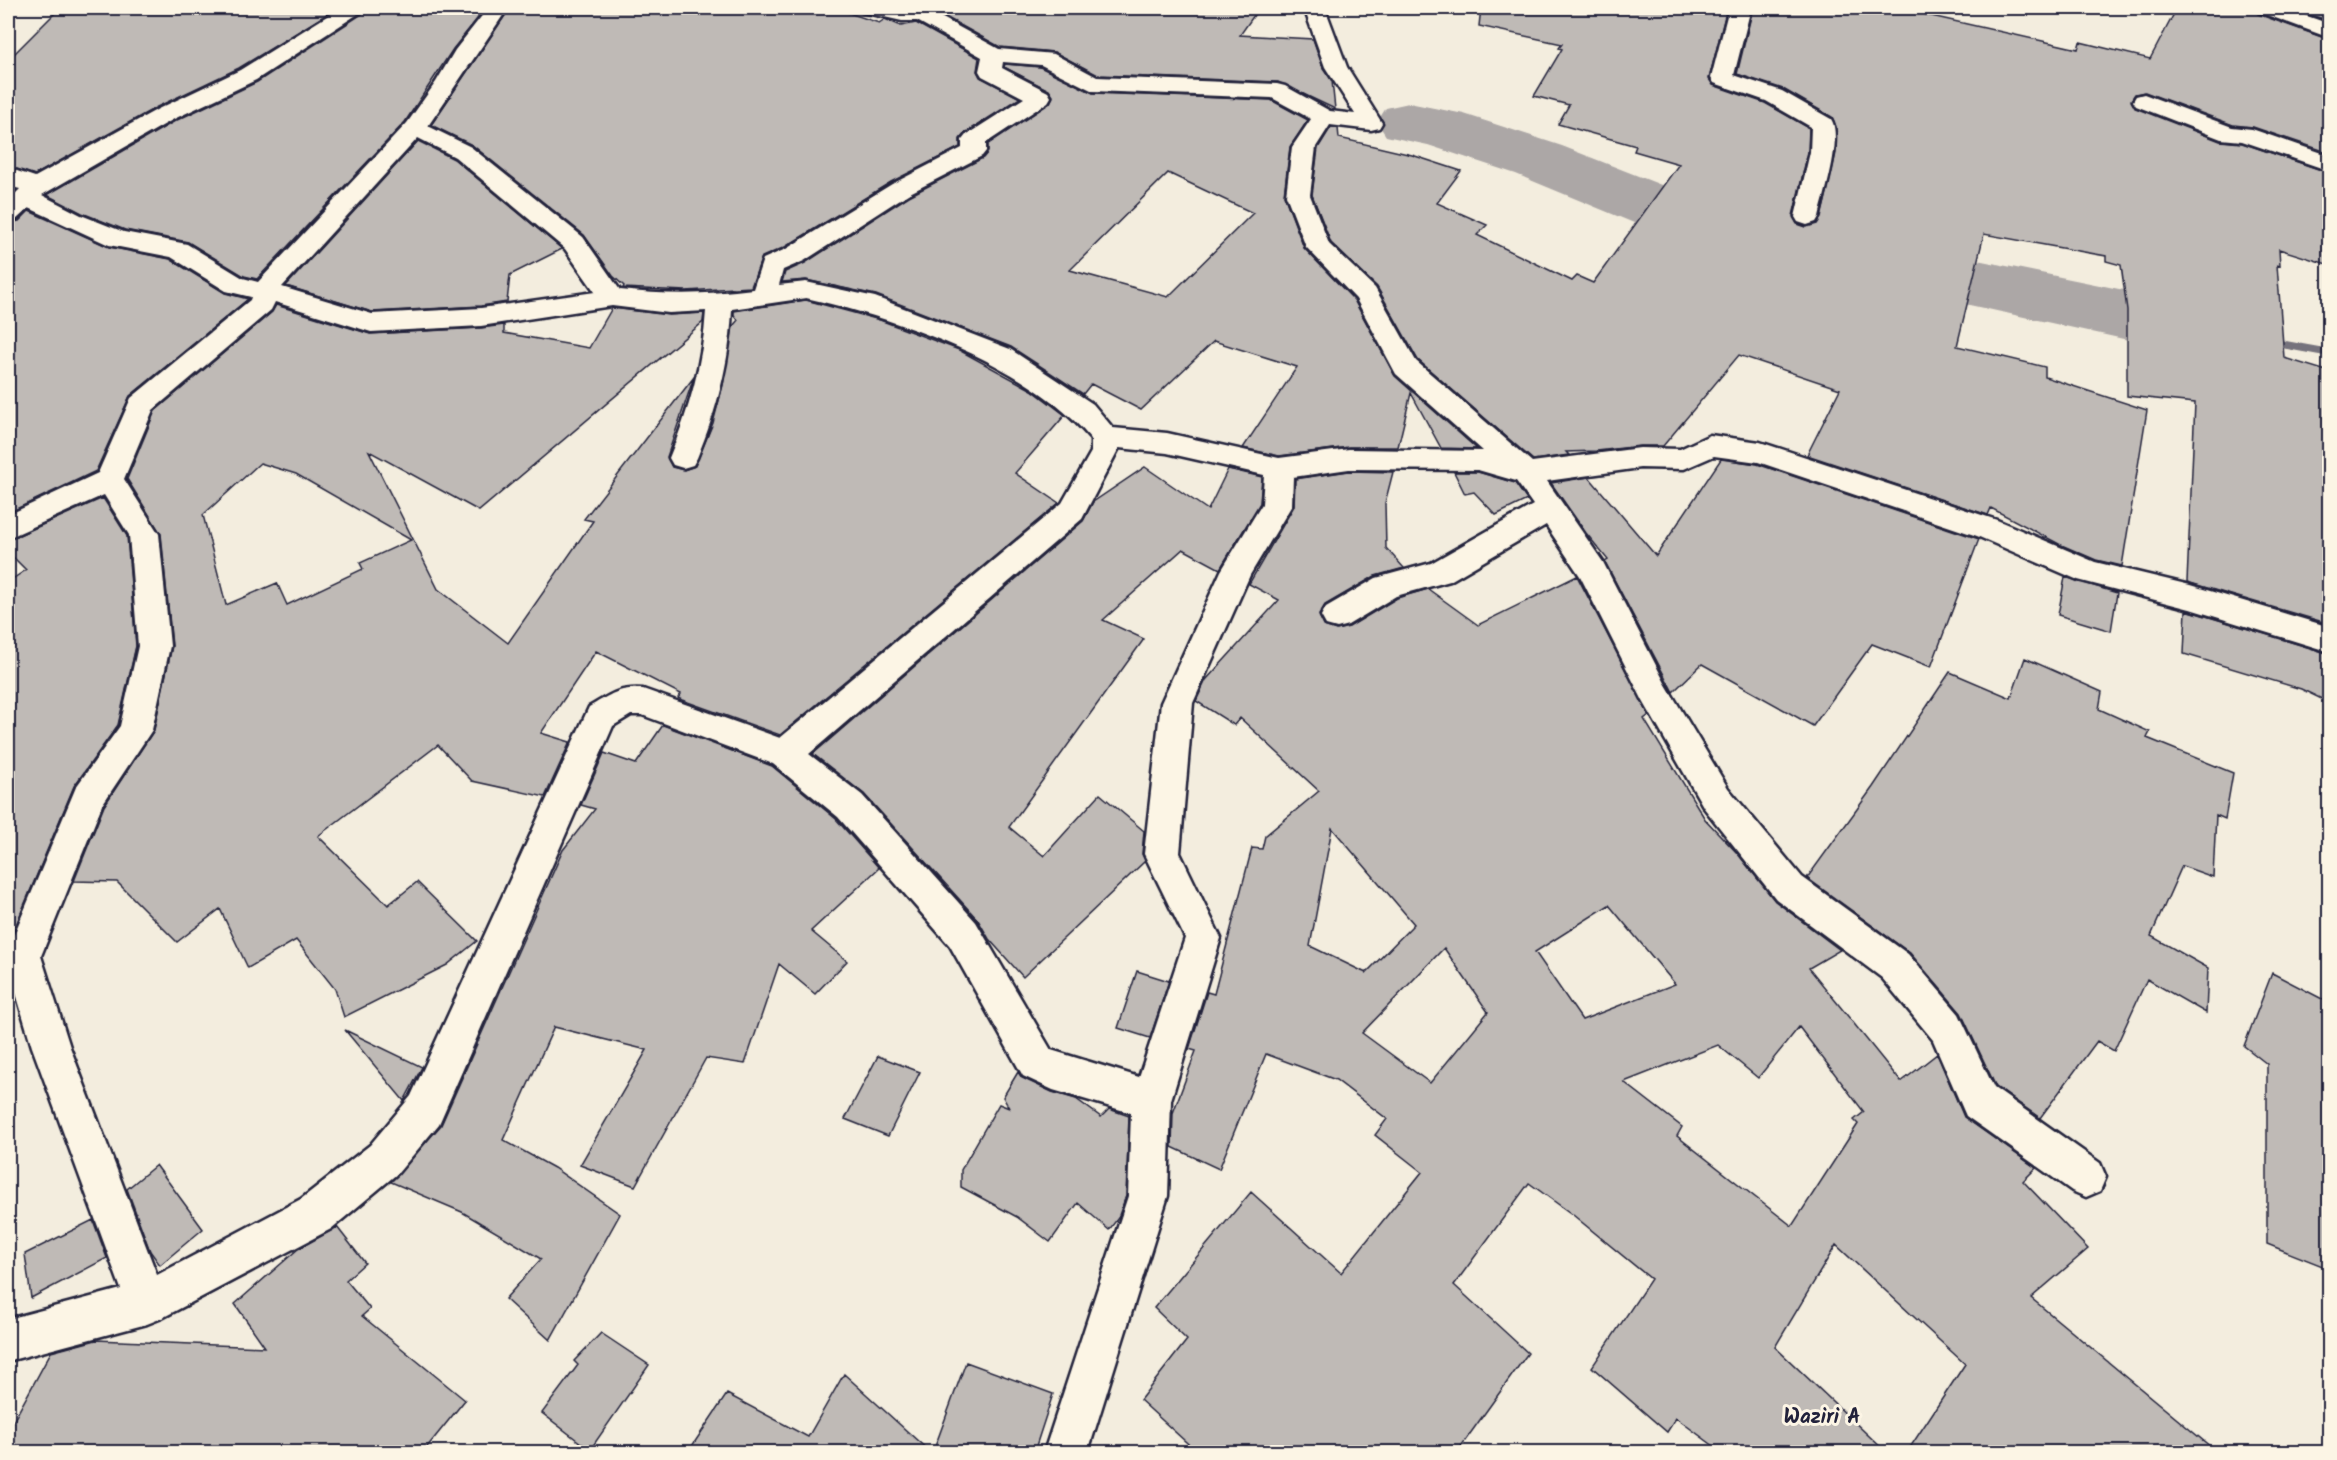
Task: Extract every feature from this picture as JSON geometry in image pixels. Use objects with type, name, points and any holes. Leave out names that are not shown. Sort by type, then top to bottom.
[{"type":"street","points":[[8,214],[32,191],[146,128],[166,114],[248,75],[354,8]]},
{"type":"street","points":[[8,527],[109,480],[141,405],[262,304],[265,290],[415,128],[463,55],[498,8]]},
{"type":"street","points":[[869,8],[902,15],[921,14],[994,55],[1046,59],[1093,84],[1277,91],[1324,117],[1371,123],[1340,75],[1323,23],[1315,8]]},
{"type":"street","points":[[1740,8],[1722,78],[1774,96],[1822,124],[1822,152],[1807,217]]},
{"type":"street","points":[[2265,8],[2330,32]]},
{"type":"street","points":[[764,294],[772,266],[795,255],[900,189],[974,151],[974,140],[1041,97],[990,70],[994,55]]},
{"type":"street","points":[[2144,101],[2229,134],[2244,134],[2330,164]]},
{"type":"street","points":[[1324,117],[1305,147],[1298,195],[1318,247],[1366,294],[1406,367],[1526,473],[1592,570],[1654,692],[1716,798],[1789,888],[1895,966],[1946,1027],[1980,1102],[2086,1176]]},
{"type":"street","points":[[415,128],[463,152],[574,243],[612,298]]},
{"type":"street","points":[[8,175],[72,220],[118,238],[178,250],[235,285],[299,298],[371,323],[481,316],[612,298],[669,304],[719,302],[806,290],[866,303],[1000,355],[1083,411],[1105,437],[1105,452],[1072,511],[785,754]]},
{"type":"street","points":[[683,458],[698,425],[719,331],[719,302]]},
{"type":"street","points":[[1105,437],[1167,443],[1280,468],[1349,459],[1478,460],[1526,473],[1640,458],[1684,459],[1710,445],[1760,453],[1987,528],[2089,572],[2190,597],[2330,640]]},
{"type":"street","points":[[1066,1452],[1148,1196],[1151,1100],[1203,938],[1162,854],[1177,703],[1236,572],[1277,505],[1280,468]]},
{"type":"street","points":[[109,480],[144,534],[154,646],[135,730],[88,797],[15,968],[51,1047],[147,1303]]},
{"type":"street","points":[[1337,616],[1387,586],[1439,573],[1550,509]]},
{"type":"street","points":[[8,1340],[147,1303],[316,1214],[384,1159],[425,1110],[601,717],[626,701],[643,702],[785,754],[850,806],[963,933],[1037,1064],[1053,1071],[1151,1100]]},
{"type":"building","points":[[60,8],[337,8],[239,68],[157,107],[35,175],[8,166],[8,60]]},
{"type":"building","points":[[367,8],[486,8],[453,49],[405,122],[257,279],[244,276],[188,242],[125,230],[82,213],[47,195],[175,121],[257,82],[362,14]]},
{"type":"building","points":[[510,8],[834,8],[879,23],[885,19],[901,26],[916,23],[979,58],[977,71],[980,77],[1020,98],[965,133],[960,139],[960,147],[891,182],[785,247],[762,257],[751,287],[686,291],[623,288],[624,286],[613,276],[584,235],[472,145],[431,125]]},
{"type":"building","points":[[1259,8],[1240,35],[1313,39],[1323,68],[1332,81],[1335,109],[1278,82],[1098,75],[1054,52],[1000,47],[931,9]]},
{"type":"building","points":[[1481,8],[1727,8],[1709,79],[1713,85],[1765,103],[1809,128],[1808,152],[1793,216],[1797,224],[1806,227],[1817,224],[1821,218],[1836,153],[1836,127],[1832,117],[1783,89],[1737,74],[1753,8],[1896,8],[2078,49],[2080,42],[2150,59],[2177,8],[2253,8],[2258,14],[2330,40],[2330,153],[2253,127],[2233,125],[2145,92],[2135,94],[2131,100],[2135,108],[2220,141],[2242,143],[2330,173],[2330,265],[2279,249],[2280,266],[2277,265],[2284,358],[2330,372],[2330,624],[2187,582],[2195,403],[2127,396],[2127,310],[2121,265],[2106,261],[2106,256],[1984,234],[1957,346],[2045,367],[2045,377],[2147,410],[2122,566],[2096,560],[2059,544],[1991,508],[1988,515],[1807,455],[1840,389],[1739,355],[1663,446],[1566,452],[1569,455],[1533,460],[1418,360],[1377,287],[1331,243],[1312,195],[1318,148],[1331,127],[1338,128],[1339,138],[1412,155],[1461,171],[1437,203],[1487,225],[1477,235],[1572,281],[1577,276],[1593,283],[1679,164],[1634,151],[1636,146],[1558,124],[1569,105],[1534,96],[1562,49],[1559,48],[1562,44],[1479,26]]},
{"type":"building","points":[[2289,8],[2330,8],[2330,21]]},
{"type":"building","points":[[1005,64],[1040,67],[1093,93],[1271,100],[1308,120],[1290,147],[1284,195],[1304,248],[1354,300],[1395,376],[1477,449],[1441,448],[1411,393],[1398,447],[1349,447],[1279,456],[1243,448],[1297,367],[1214,341],[1141,410],[1091,384],[1083,394],[1011,347],[876,295],[806,280],[782,282],[785,272],[805,263],[909,196],[983,158],[988,152],[988,144],[1050,103],[1053,96],[1049,90],[1004,67]],"holes":[[[1168,173],[1253,213],[1168,297],[1070,270]]]},
{"type":"building","points":[[418,141],[454,159],[562,249],[510,275],[507,302],[481,306],[372,312],[286,286]]},
{"type":"building","points":[[29,211],[109,247],[170,259],[225,293],[248,299],[130,396],[96,471],[8,513],[8,223],[19,221]]},
{"type":"building","points":[[806,300],[880,320],[959,350],[1032,390],[1065,415],[1015,473],[1059,503],[780,735],[682,700],[678,698],[681,694],[596,651],[541,733],[570,742],[545,797],[472,781],[438,745],[318,836],[388,905],[417,882],[477,941],[447,965],[344,1017],[335,989],[296,940],[248,968],[220,909],[177,942],[117,882],[74,881],[104,806],[154,730],[172,646],[161,534],[127,479],[155,411],[272,312],[276,305],[370,334],[504,325],[504,333],[589,348],[612,308],[669,315],[704,313],[703,322],[479,511],[369,451],[438,589],[508,643],[593,521],[584,519],[694,377],[667,457],[672,467],[684,470],[695,466],[713,423],[723,385],[733,326],[738,320],[734,311]],"holes":[[[260,463],[296,474],[411,540],[360,563],[363,569],[287,605],[277,583],[226,605],[203,515]]]},
{"type":"building","points":[[1721,459],[1757,464],[1979,539],[1931,667],[1872,644],[1813,726],[1702,664],[1673,692],[1605,562],[1608,560],[1551,483],[1589,477],[1656,556]]},
{"type":"building","points":[[1145,467],[1208,510],[1228,469],[1262,477],[1260,503],[1220,569],[1183,549],[1103,620],[1144,639],[1009,827],[1044,856],[1100,794],[1144,831],[1142,854],[1145,861],[1023,977],[989,939],[978,920],[864,794],[813,754],[1083,521],[1093,502]]},
{"type":"building","points":[[1349,471],[1393,472],[1385,503],[1386,548],[1404,568],[1375,576],[1325,605],[1319,615],[1324,626],[1336,630],[1349,627],[1397,598],[1428,589],[1478,625],[1577,576],[1649,715],[1644,719],[1705,819],[1738,854],[1775,901],[1840,950],[1809,968],[1901,1082],[1937,1054],[1964,1117],[2036,1168],[2023,1181],[2088,1249],[2031,1298],[2217,1452],[1907,1452],[1965,1364],[1836,1245],[1775,1347],[1886,1452],[1722,1452],[1676,1418],[1667,1432],[1592,1367],[1651,1279],[1573,1215],[1529,1183],[1454,1285],[1528,1353],[1457,1452],[1197,1452],[1140,1400],[1187,1340],[1154,1308],[1251,1192],[1341,1273],[1422,1172],[1375,1135],[1387,1119],[1336,1080],[1266,1054],[1219,1169],[1172,1147],[1173,1113],[1196,1051],[1189,1049],[1207,992],[1214,994],[1252,848],[1262,849],[1265,836],[1319,791],[1240,718],[1234,725],[1196,701],[1206,680],[1279,600],[1249,584],[1294,506],[1295,479]],"holes":[[[1332,828],[1414,924],[1366,973],[1310,946]],[[1609,905],[1675,984],[1582,1020],[1535,952]],[[1444,948],[1488,1012],[1430,1083],[1362,1033]],[[1799,1027],[1864,1112],[1854,1120],[1858,1124],[1792,1226],[1677,1136],[1682,1127],[1624,1082],[1718,1045],[1758,1078]]]},
{"type":"building","points":[[1454,472],[1478,472],[1515,483],[1527,500],[1496,515],[1474,492],[1465,494]]},
{"type":"building","points":[[103,498],[127,536],[136,646],[118,725],[74,786],[8,944],[8,582],[26,570],[8,552],[8,540]]},
{"type":"building","points":[[2065,577],[2117,593],[2111,631],[2058,615]]},
{"type":"building","points":[[2186,610],[2330,654],[2330,703],[2301,689],[2184,654]]},
{"type":"building","points":[[2025,658],[2102,692],[2099,709],[2150,732],[2147,738],[2233,773],[2225,819],[2216,815],[2213,877],[2182,866],[2151,936],[2208,968],[2206,1013],[2147,979],[2114,1051],[2097,1041],[2040,1118],[1996,1087],[1961,1013],[1910,953],[1807,878],[1873,787],[1950,672],[2011,698]]},
{"type":"building","points":[[663,725],[772,766],[836,819],[879,868],[811,931],[847,961],[815,994],[779,964],[745,1064],[706,1058],[635,1186],[580,1165],[647,1050],[554,1027],[503,1140],[554,1168],[620,1214],[550,1340],[505,1299],[541,1259],[462,1212],[391,1182],[441,1125],[563,850],[595,809],[581,805],[604,753],[636,764]]},
{"type":"building","points":[[1137,971],[1169,981],[1150,1038],[1118,1028]]},
{"type":"building","points":[[2272,973],[2330,1003],[2330,1269],[2267,1244],[2267,1064],[2244,1046]]},
{"type":"building","points":[[345,1030],[422,1067],[404,1101]]},
{"type":"building","points":[[878,1056],[920,1072],[888,1136],[845,1119]]},
{"type":"building","points":[[1018,1072],[1022,1078],[1052,1092],[1076,1099],[1101,1117],[1109,1109],[1129,1116],[1126,1196],[1118,1218],[1109,1230],[1078,1203],[1050,1242],[1017,1217],[961,1187],[961,1170],[999,1104],[1009,1108],[1003,1097]]},
{"type":"building","points":[[156,1165],[203,1229],[160,1265],[150,1251],[127,1189]]},
{"type":"building","points":[[93,1220],[107,1258],[31,1298],[25,1254]]},
{"type":"building","points":[[337,1227],[365,1263],[346,1280],[370,1309],[362,1316],[465,1400],[423,1452],[8,1452],[8,1431],[51,1352],[96,1340],[265,1347],[235,1304],[298,1249]]},
{"type":"building","points":[[601,1333],[649,1365],[590,1450],[542,1413],[578,1365],[574,1361]]},
{"type":"building","points":[[966,1362],[1053,1394],[1034,1452],[933,1452]]},
{"type":"building","points":[[844,1374],[930,1452],[688,1452],[727,1394],[808,1437]]},
{"type":"waterway","points":[[1409,122],[1441,128],[1539,160],[1700,225],[2169,324],[2207,330],[2182,263],[2213,162],[2208,134]]},
{"type":"waterway","points":[[2264,341],[2330,353]]},
{"type":"district","name":"Waziri A","points":[[1822,1417]]}]
